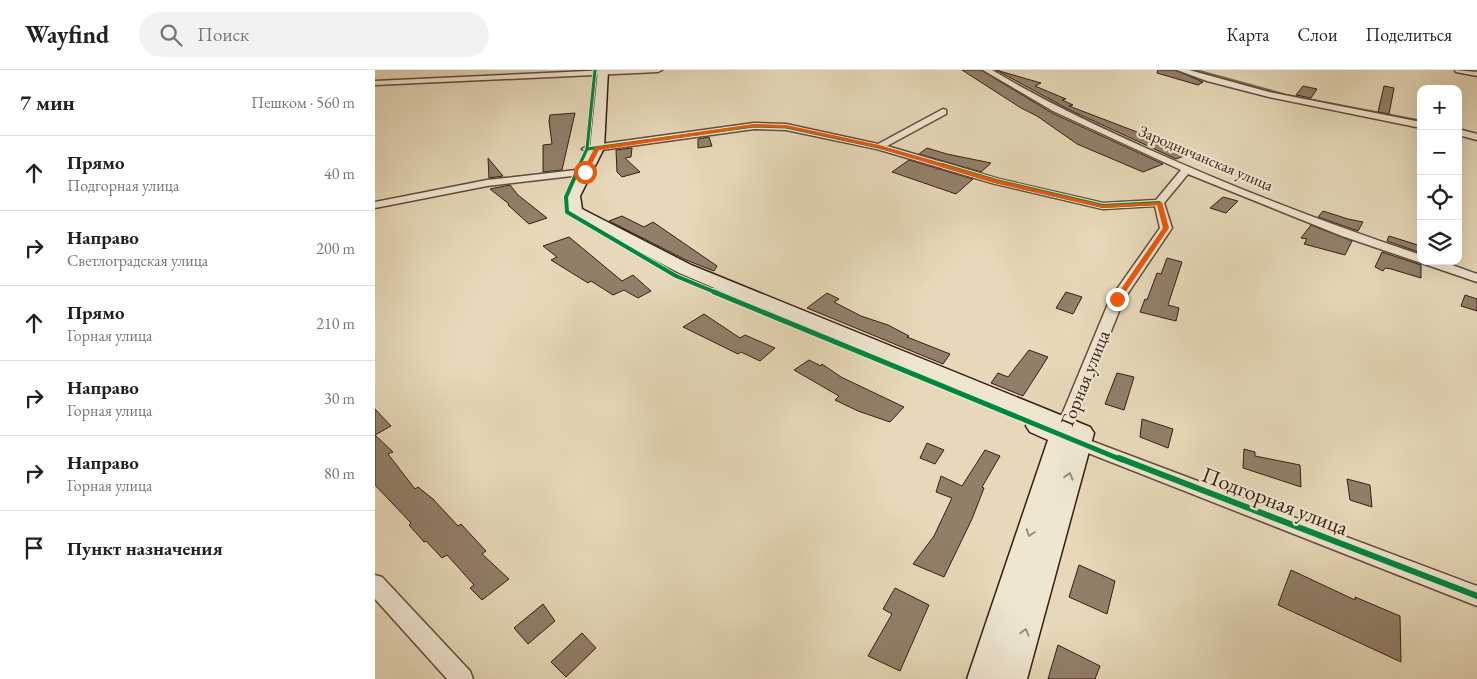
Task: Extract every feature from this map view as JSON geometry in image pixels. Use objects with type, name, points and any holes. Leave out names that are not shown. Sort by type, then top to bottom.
[{"type":"street","points":[[375,83],[599,71],[658,70]]},
{"type":"street","name":"Зародничанская улица","points":[[987,70],[1039,99],[1187,170],[1370,242],[1417,258]]},
{"type":"street","points":[[1181,70],[1204,79],[1243,89],[1417,124]]},
{"type":"street","points":[[1459,70],[1477,74]]},
{"type":"street","points":[[599,71],[592,149],[581,172],[566,196],[567,212],[676,276],[1072,435]]},
{"type":"street","points":[[874,146],[943,112]]},
{"type":"street","points":[[778,117],[786,127]]},
{"type":"street","points":[[592,149],[754,126],[786,127],[874,146],[996,181],[1103,206],[1159,203],[1187,170]]},
{"type":"street","points":[[1462,133],[1477,137]]},
{"type":"street","points":[[375,205],[487,184],[581,172]]},
{"type":"street","name":"Горная улица","points":[[983,679],[1072,435],[1117,299],[1166,228],[1159,203]]},
{"type":"street","points":[[1440,265],[1477,278]]},
{"type":"street","name":"Горная улица","points":[[1011,679],[1072,435]]},
{"type":"street","name":"Подгорная улица","points":[[1072,435],[1477,596]]},
{"type":"street","points":[[375,584],[462,679]]},
{"type":"building","points":[[962,70],[981,70],[1052,113],[1163,164],[1143,172],[1077,144],[1037,116],[1021,108]]},
{"type":"building","points":[[996,70],[1041,83],[1035,86],[1066,99],[1062,100],[1073,105],[1069,106],[1192,153],[1176,159],[1070,110]]},
{"type":"building","points":[[1158,70],[1175,70],[1203,82],[1198,85],[1157,73]]},
{"type":"building","points":[[1303,86],[1317,89],[1311,98],[1296,95]]},
{"type":"building","points":[[1384,86],[1394,88],[1389,114],[1378,112]]},
{"type":"building","points":[[575,113],[562,170],[543,172],[543,145],[552,144],[550,115]]},
{"type":"building","points":[[709,137],[712,146],[698,148],[698,139]]},
{"type":"building","points":[[632,148],[631,157],[625,158],[640,172],[622,177],[617,172],[616,150]]},
{"type":"building","points":[[927,148],[991,163],[981,172],[919,154]]},
{"type":"building","points":[[488,158],[503,176],[489,178]]},
{"type":"building","points":[[909,160],[973,179],[956,194],[892,172]]},
{"type":"building","points":[[510,185],[518,195],[547,218],[529,224],[509,204],[490,189]]},
{"type":"building","points":[[1223,197],[1238,201],[1226,213],[1210,208]]},
{"type":"building","points":[[1323,211],[1363,222],[1358,231],[1318,217]]},
{"type":"building","points":[[622,216],[644,227],[653,222],[717,266],[714,271],[686,260],[609,221]]},
{"type":"building","points":[[1311,225],[1352,241],[1345,255],[1304,244],[1307,239],[1301,238]]},
{"type":"building","points":[[1389,236],[1417,245],[1417,252],[1387,241]]},
{"type":"building","points":[[569,237],[622,281],[633,275],[651,291],[638,298],[624,290],[613,295],[591,281],[588,283],[551,260],[557,257],[543,246]]},
{"type":"building","points":[[1382,252],[1421,265],[1421,278],[1391,269],[1385,268],[1383,271],[1375,267]]},
{"type":"building","points":[[1167,258],[1182,262],[1168,305],[1179,308],[1176,321],[1140,312],[1145,299],[1147,300],[1157,273],[1161,274]]},
{"type":"building","points":[[1066,292],[1082,297],[1073,314],[1056,308]]},
{"type":"building","points":[[827,293],[839,299],[834,302],[861,316],[888,325],[909,336],[907,337],[950,354],[943,364],[807,308]]},
{"type":"building","points":[[1465,295],[1477,299],[1477,311],[1461,306]]},
{"type":"building","points":[[704,314],[740,338],[745,335],[775,348],[760,361],[741,352],[738,354],[683,327]]},
{"type":"building","points":[[1029,350],[1048,357],[1023,396],[991,383],[998,373],[1008,377]]},
{"type":"building","points":[[809,360],[821,366],[822,364],[841,377],[904,407],[890,422],[858,411],[835,400],[839,396],[794,370]]},
{"type":"building","points":[[1117,373],[1134,377],[1124,410],[1105,404]]},
{"type":"building","points":[[375,409],[391,426],[375,435]]},
{"type":"building","points":[[1142,419],[1173,429],[1168,448],[1140,437]]},
{"type":"building","points":[[375,435],[393,452],[388,454],[415,489],[418,487],[433,499],[458,526],[461,524],[486,551],[482,554],[509,579],[482,600],[470,588],[474,585],[447,555],[442,558],[426,541],[424,542],[409,525],[411,523],[375,485]]},
{"type":"building","points":[[927,443],[944,450],[935,464],[920,458]]},
{"type":"building","points":[[1244,449],[1255,452],[1255,456],[1300,465],[1301,487],[1243,468]]},
{"type":"building","points":[[985,450],[1000,456],[982,487],[984,488],[972,519],[944,577],[913,564],[934,536],[952,498],[936,492],[941,476],[962,486]]},
{"type":"building","points":[[1347,479],[1370,485],[1372,507],[1350,500]]},
{"type":"building","points":[[1079,565],[1115,581],[1107,614],[1069,597]]},
{"type":"building","points":[[1291,570],[1355,600],[1355,597],[1400,616],[1401,662],[1278,605]]},
{"type":"building","points":[[895,588],[929,605],[900,671],[868,656],[892,614],[883,609]]},
{"type":"building","points":[[543,604],[555,621],[528,644],[514,628]]},
{"type":"building","points":[[582,633],[596,648],[566,677],[551,662]]},
{"type":"building","points":[[1058,645],[1100,666],[1095,679],[1048,679]]},
{"type":"waterway","points":[[1195,70],[1286,95],[1417,120]]},
{"type":"waterway","points":[[1462,130],[1477,134]]},
{"type":"cycle path","points":[[595,70],[587,149],[566,197],[567,212],[676,276],[1061,436],[1477,596]]},
{"type":"cycle path","points":[[587,149],[754,126],[786,127],[879,147],[996,181],[1103,206],[1159,203]]},
{"type":"route","points":[[585,172],[597,148],[754,126],[786,127],[879,147],[996,181],[1103,206],[1159,203],[1166,228],[1117,299]]}]
